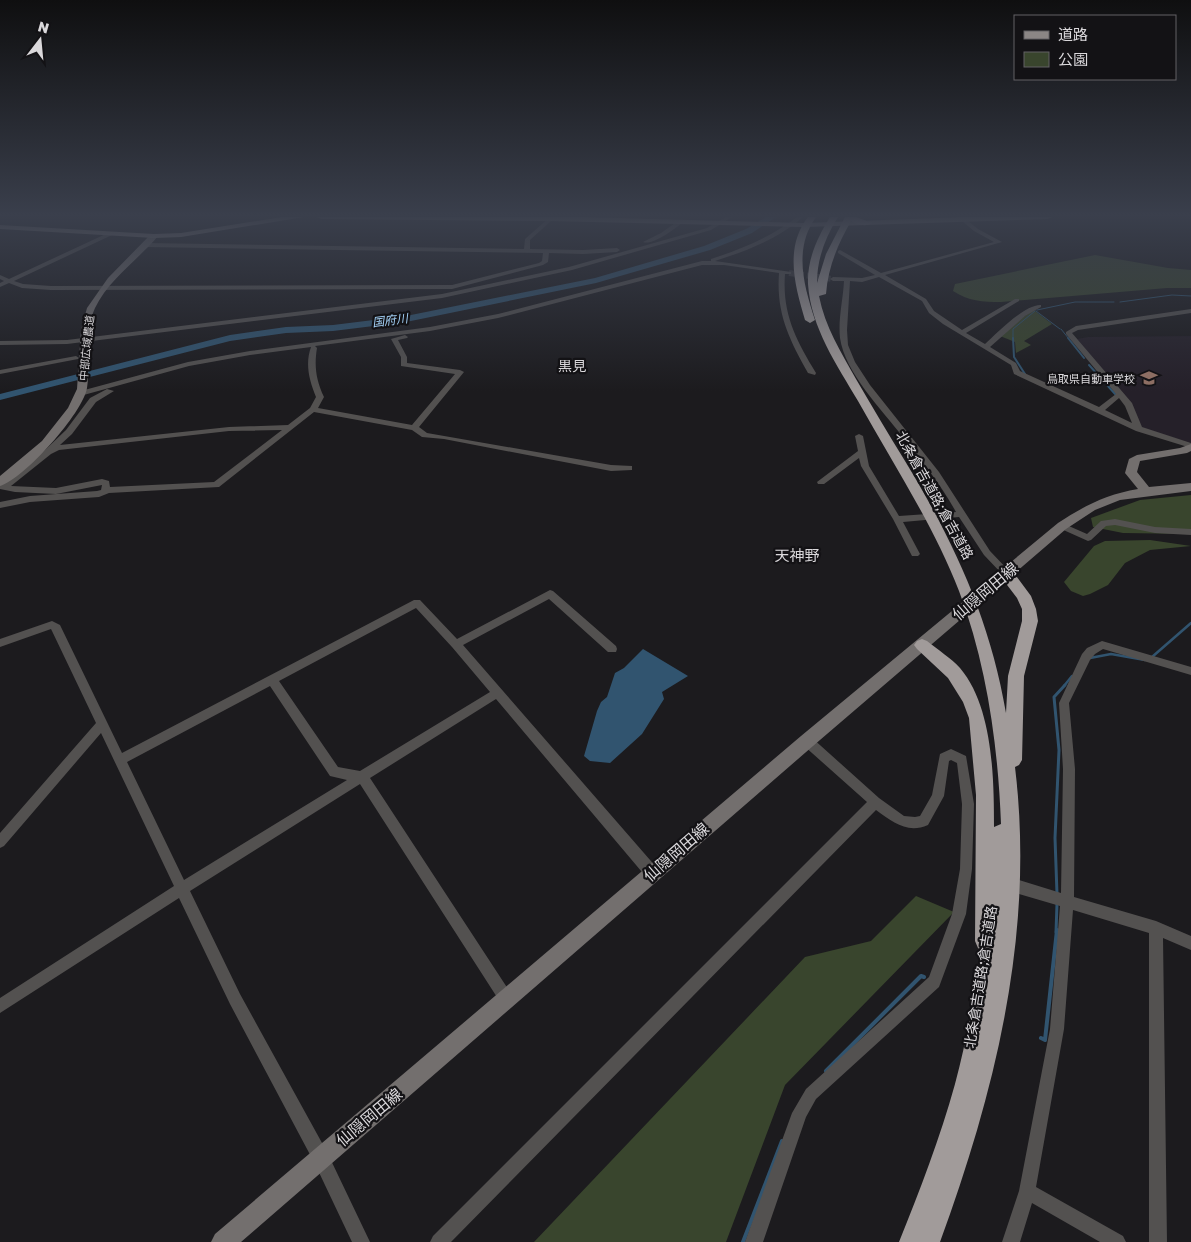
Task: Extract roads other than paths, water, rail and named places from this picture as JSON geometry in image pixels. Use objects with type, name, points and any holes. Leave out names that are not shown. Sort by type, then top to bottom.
[{"type":"highway","points":[[799,275],[811,323],[828,342]]},
{"type":"highway","name":"北条倉吉道路;倉吉道路","points":[[808,275],[811,306],[828,342],[935,537],[958,589],[978,655],[990,707],[997,756],[1001,850],[998,901],[985,990],[962,1098],[938,1178],[912,1242]]},
{"type":"highway","points":[[823,275],[822,302],[828,342]]},
{"type":"highway","name":"北条倉吉道路;倉吉道路","points":[[828,342],[942,537],[965,589],[988,656],[1006,758],[1012,854],[1006,939],[988,1040],[968,1122],[948,1187],[927,1242]]},
{"type":"highway","points":[[1006,573],[1024,596],[1030,609],[1030,621],[1016,676],[1012,854]]},
{"type":"highway","points":[[922,645],[954,673],[968,694],[977,718],[985,795],[985,990]]},
{"type":"main road","name":"中部広域農道","points":[[1,485],[49,440],[81,389],[87,318],[91,308],[117,275]]},
{"type":"main road","points":[[1147,492],[1131,473],[1133,461],[1137,458],[1183,451],[1191,447]]},
{"type":"main road","name":"仙隠岡田線","points":[[223,1242],[507,1000],[652,873],[1062,526],[1095,505],[1120,497],[1191,487]]},
{"type":"street","points":[[0,285],[20,275]]},
{"type":"street","points":[[0,277],[22,286],[38,288],[452,287],[499,275]]},
{"type":"street","points":[[0,343],[86,340],[442,296],[542,275]]},
{"type":"street","points":[[81,389],[197,363],[288,347],[436,327],[511,313],[652,275]]},
{"type":"street","points":[[785,275],[780,297],[787,327],[795,345],[812,373]]},
{"type":"street","points":[[833,279],[847,281],[862,280],[884,275]]},
{"type":"street","points":[[880,276],[924,300],[931,312],[945,323],[1014,364],[1017,372],[1139,429],[1191,447]]},
{"type":"street","points":[[847,281],[844,338],[850,359],[868,386],[943,484],[959,514],[990,560],[1006,573]]},
{"type":"street","points":[[963,332],[1017,300]]},
{"type":"street","points":[[985,347],[1023,315],[1039,306]]},
{"type":"street","points":[[1139,429],[1130,405],[1068,333],[1069,331],[1191,311]]},
{"type":"street","points":[[1,485],[48,452],[69,432],[93,400],[102,394],[133,383],[187,369],[268,354],[394,339],[503,319],[511,313]]},
{"type":"street","points":[[394,339],[436,327]]},
{"type":"street","points":[[394,339],[404,357],[403,365],[460,372],[414,428]]},
{"type":"street","points":[[0,505],[8,502],[99,494],[107,490],[216,485],[313,409],[320,398],[312,377],[314,348]]},
{"type":"street","points":[[0,372],[76,358]]},
{"type":"street","points":[[1098,411],[1118,396],[1122,396]]},
{"type":"street","points":[[313,409],[414,428],[425,435],[611,468],[629,468]]},
{"type":"street","points":[[48,452],[57,448],[229,429],[290,427]]},
{"type":"street","points":[[859,436],[865,466],[900,519],[915,554]]},
{"type":"street","points":[[821,482],[862,452]]},
{"type":"street","points":[[1,485],[15,489],[56,491],[102,482],[106,483],[105,490],[107,490]]},
{"type":"street","points":[[900,519],[959,514]]},
{"type":"street","points":[[1062,526],[1088,538],[1104,524],[1115,522],[1155,530],[1191,532]]},
{"type":"street","points":[[456,644],[550,594],[612,649]]},
{"type":"street","points":[[120,760],[273,681],[417,603],[456,644],[652,873]]},
{"type":"street","points":[[0,643],[52,625],[56,628],[235,999],[321,1158],[361,1242]]},
{"type":"street","points":[[1011,1242],[1027,1192],[1057,1029],[1067,902],[1069,769],[1064,703],[1086,657],[1091,651],[1102,645],[1191,671]]},
{"type":"street","points":[[273,681],[334,772],[362,777],[507,1000]]},
{"type":"street","points":[[0,1006],[183,888],[497,693]]},
{"type":"street","points":[[0,842],[102,724]]},
{"type":"street","points":[[754,1242],[800,1113],[811,1094],[934,982],[960,914],[970,870],[968,804],[962,760],[951,754],[944,758],[938,796],[924,820],[915,824],[902,822],[875,802],[807,741]]},
{"type":"street","points":[[439,1242],[875,802]]},
{"type":"street","points":[[1019,887],[1156,928],[1191,943]]},
{"type":"street","points":[[1156,928],[1158,1242]]},
{"type":"street","points":[[1027,1192],[1118,1242]]},
{"type":"water","points":[[643,649],[688,676],[662,692],[664,699],[642,734],[610,763],[590,761],[584,756],[601,702],[607,697],[615,673],[624,668]]},
{"type":"waterway","name":"国府川","points":[[0,397],[230,338],[286,330],[333,328],[406,319],[613,275]]},
{"type":"waterway","points":[[1120,302],[1172,295],[1191,296]]},
{"type":"waterway","points":[[1037,310],[1075,302],[1114,302]]},
{"type":"waterway","points":[[1013,338],[1013,329],[1035,311]]},
{"type":"waterway","points":[[1036,311],[1060,329]]},
{"type":"waterway","points":[[1061,329],[1069,339]]},
{"type":"waterway","points":[[1013,338],[1014,357],[1025,374]]},
{"type":"waterway","points":[[1068,338],[1084,358]]},
{"type":"waterway","points":[[1089,365],[1116,395]]},
{"type":"waterway","points":[[1152,657],[1191,623]]},
{"type":"waterway","points":[[1090,658],[1111,654],[1145,660]]},
{"type":"waterway","points":[[1064,686],[1072,676]]},
{"type":"waterway","points":[[1057,894],[1055,838],[1059,750],[1054,697],[1065,685]]},
{"type":"waterway","points":[[1056,932],[1057,904]]},
{"type":"waterway","points":[[1041,1038],[1045,1040],[1057,930]]},
{"type":"waterway","points":[[826,1071],[921,976],[924,977]]},
{"type":"waterway","points":[[743,1242],[782,1141]]},
{"type":"tunnel","points":[[803,275],[833,279]]},
{"type":"place","name":"鳥取県自動車学校","points":[[1149,378]]},
{"type":"district","name":"黒見","points":[[572,365]]},
{"type":"district","name":"天神野","points":[[797,555]]}]
